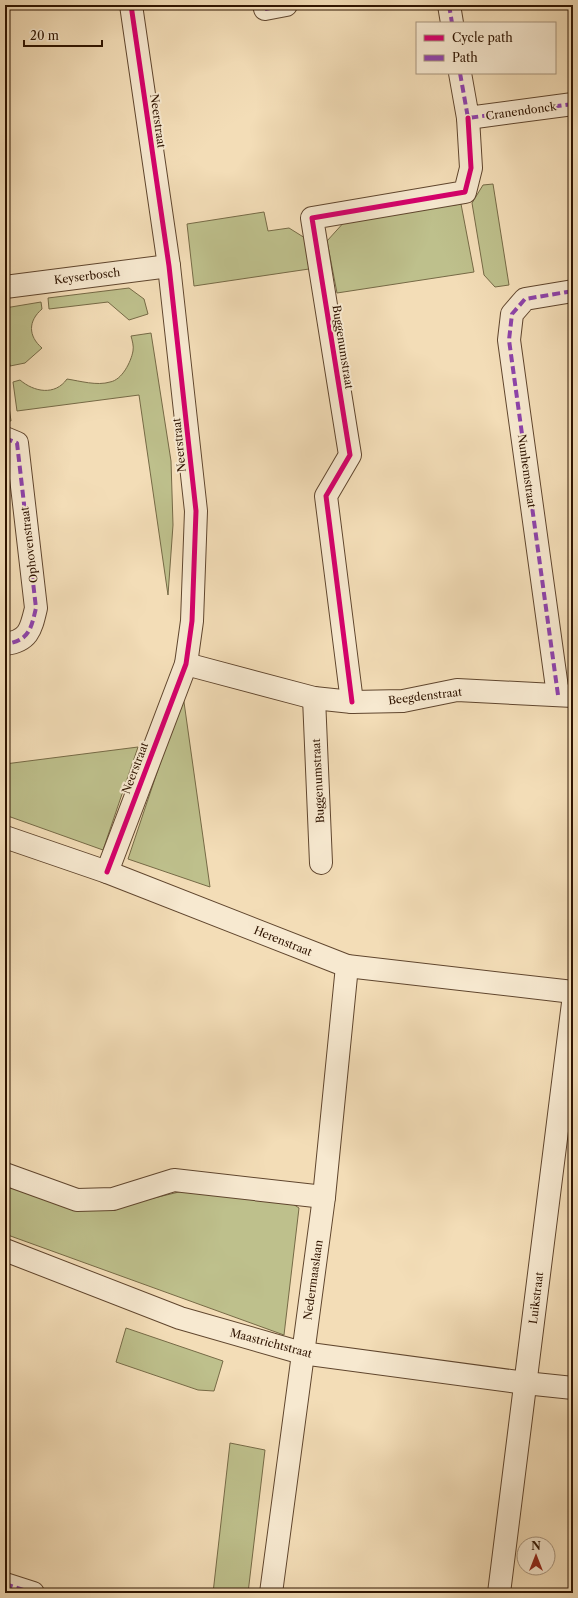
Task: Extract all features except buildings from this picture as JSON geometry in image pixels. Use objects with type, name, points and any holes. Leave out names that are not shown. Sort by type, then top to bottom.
[{"type":"street","name":"Neerstraat","points":[[107,872],[186,664],[192,621],[196,511],[169,266],[131,5]]},
{"type":"street","points":[[265,9],[286,5]]},
{"type":"street","points":[[449,5],[452,22]]},
{"type":"street","points":[[460,74],[468,118]]},
{"type":"street","name":"Cranendonck","points":[[468,118],[573,104]]},
{"type":"street","name":"Buggenumstraat","points":[[352,702],[326,496],[350,455],[312,218],[465,192],[471,168],[468,118]]},
{"type":"street","name":"Keyserbosch","points":[[5,287],[169,266]]},
{"type":"street","name":"Nunhemstraat","points":[[565,696],[509,340],[512,314],[525,299],[573,292]]},
{"type":"street","name":"Ophovenstraat","points":[[5,438],[17,443],[36,608],[31,630],[17,643],[5,644]]},
{"type":"street","name":"Beegdenstraat","points":[[186,664],[314,698],[352,702],[403,701],[457,690],[565,696]]},
{"type":"street","name":"Buggenumstraat","points":[[314,698],[321,863]]},
{"type":"street","name":"Herenstraat","points":[[5,837],[107,872],[347,966],[573,992]]},
{"type":"street","name":"Nedermaaslaan","points":[[271,1593],[324,1197],[347,966]]},
{"type":"street","name":"Luikstraat","points":[[499,1593],[573,1003]]},
{"type":"street","points":[[5,1174],[77,1200],[112,1199],[174,1180],[324,1197]]},
{"type":"street","name":"Maastrichtstraat","points":[[5,1250],[180,1318],[302,1353],[573,1388]]},
{"type":"street","points":[[5,1584],[33,1593]]},
{"type":"green space","points":[[493,184],[509,285],[495,287],[484,275],[472,203],[483,185]]},
{"type":"green space","points":[[461,204],[474,272],[337,293],[327,241],[346,220]]},
{"type":"green space","points":[[264,212],[268,231],[289,228],[305,238],[309,269],[194,286],[187,224]]},
{"type":"green space","points":[[129,288],[144,299],[148,314],[129,320],[108,302],[49,309],[48,298]]},
{"type":"green space","points":[[41,302],[42,309],[34,318],[32,323],[32,334],[34,339],[42,348],[25,363],[10,366],[5,329],[5,308]]},
{"type":"green space","points":[[151,333],[171,461],[173,525],[168,595],[139,395],[17,411],[13,382],[20,380],[38,389],[51,390],[57,388],[67,379],[94,383],[114,381],[125,370],[132,355],[133,343],[131,336]]},
{"type":"green space","points":[[5,378],[11,421],[5,421]]},
{"type":"green space","points":[[183,695],[210,887],[128,859]]},
{"type":"green space","points":[[138,747],[103,850],[5,815],[5,764]]},
{"type":"green space","points":[[5,1185],[104,1210],[183,1191],[290,1202],[299,1208],[284,1335],[5,1234]]},
{"type":"green space","points":[[126,1328],[223,1361],[214,1391],[198,1390],[116,1362]]},
{"type":"green space","points":[[230,1443],[265,1450],[248,1593],[213,1593]]},
{"type":"marked path","points":[[265,9],[286,5]]},
{"type":"marked path","points":[[449,5],[452,22]]},
{"type":"marked path","points":[[460,74],[468,118],[573,104]]},
{"type":"marked path","points":[[558,695],[509,340],[512,314],[525,299],[573,291]]},
{"type":"marked path","points":[[5,438],[17,443],[36,608],[28,633],[19,640],[5,644]]},
{"type":"marked path","points":[[5,1584],[33,1593]]},
{"type":"cycle path","points":[[107,872],[186,664],[192,621],[196,511],[169,266],[131,5]]},
{"type":"cycle path","points":[[352,702],[326,496],[350,455],[312,218],[465,192],[471,168],[468,118]]}]
